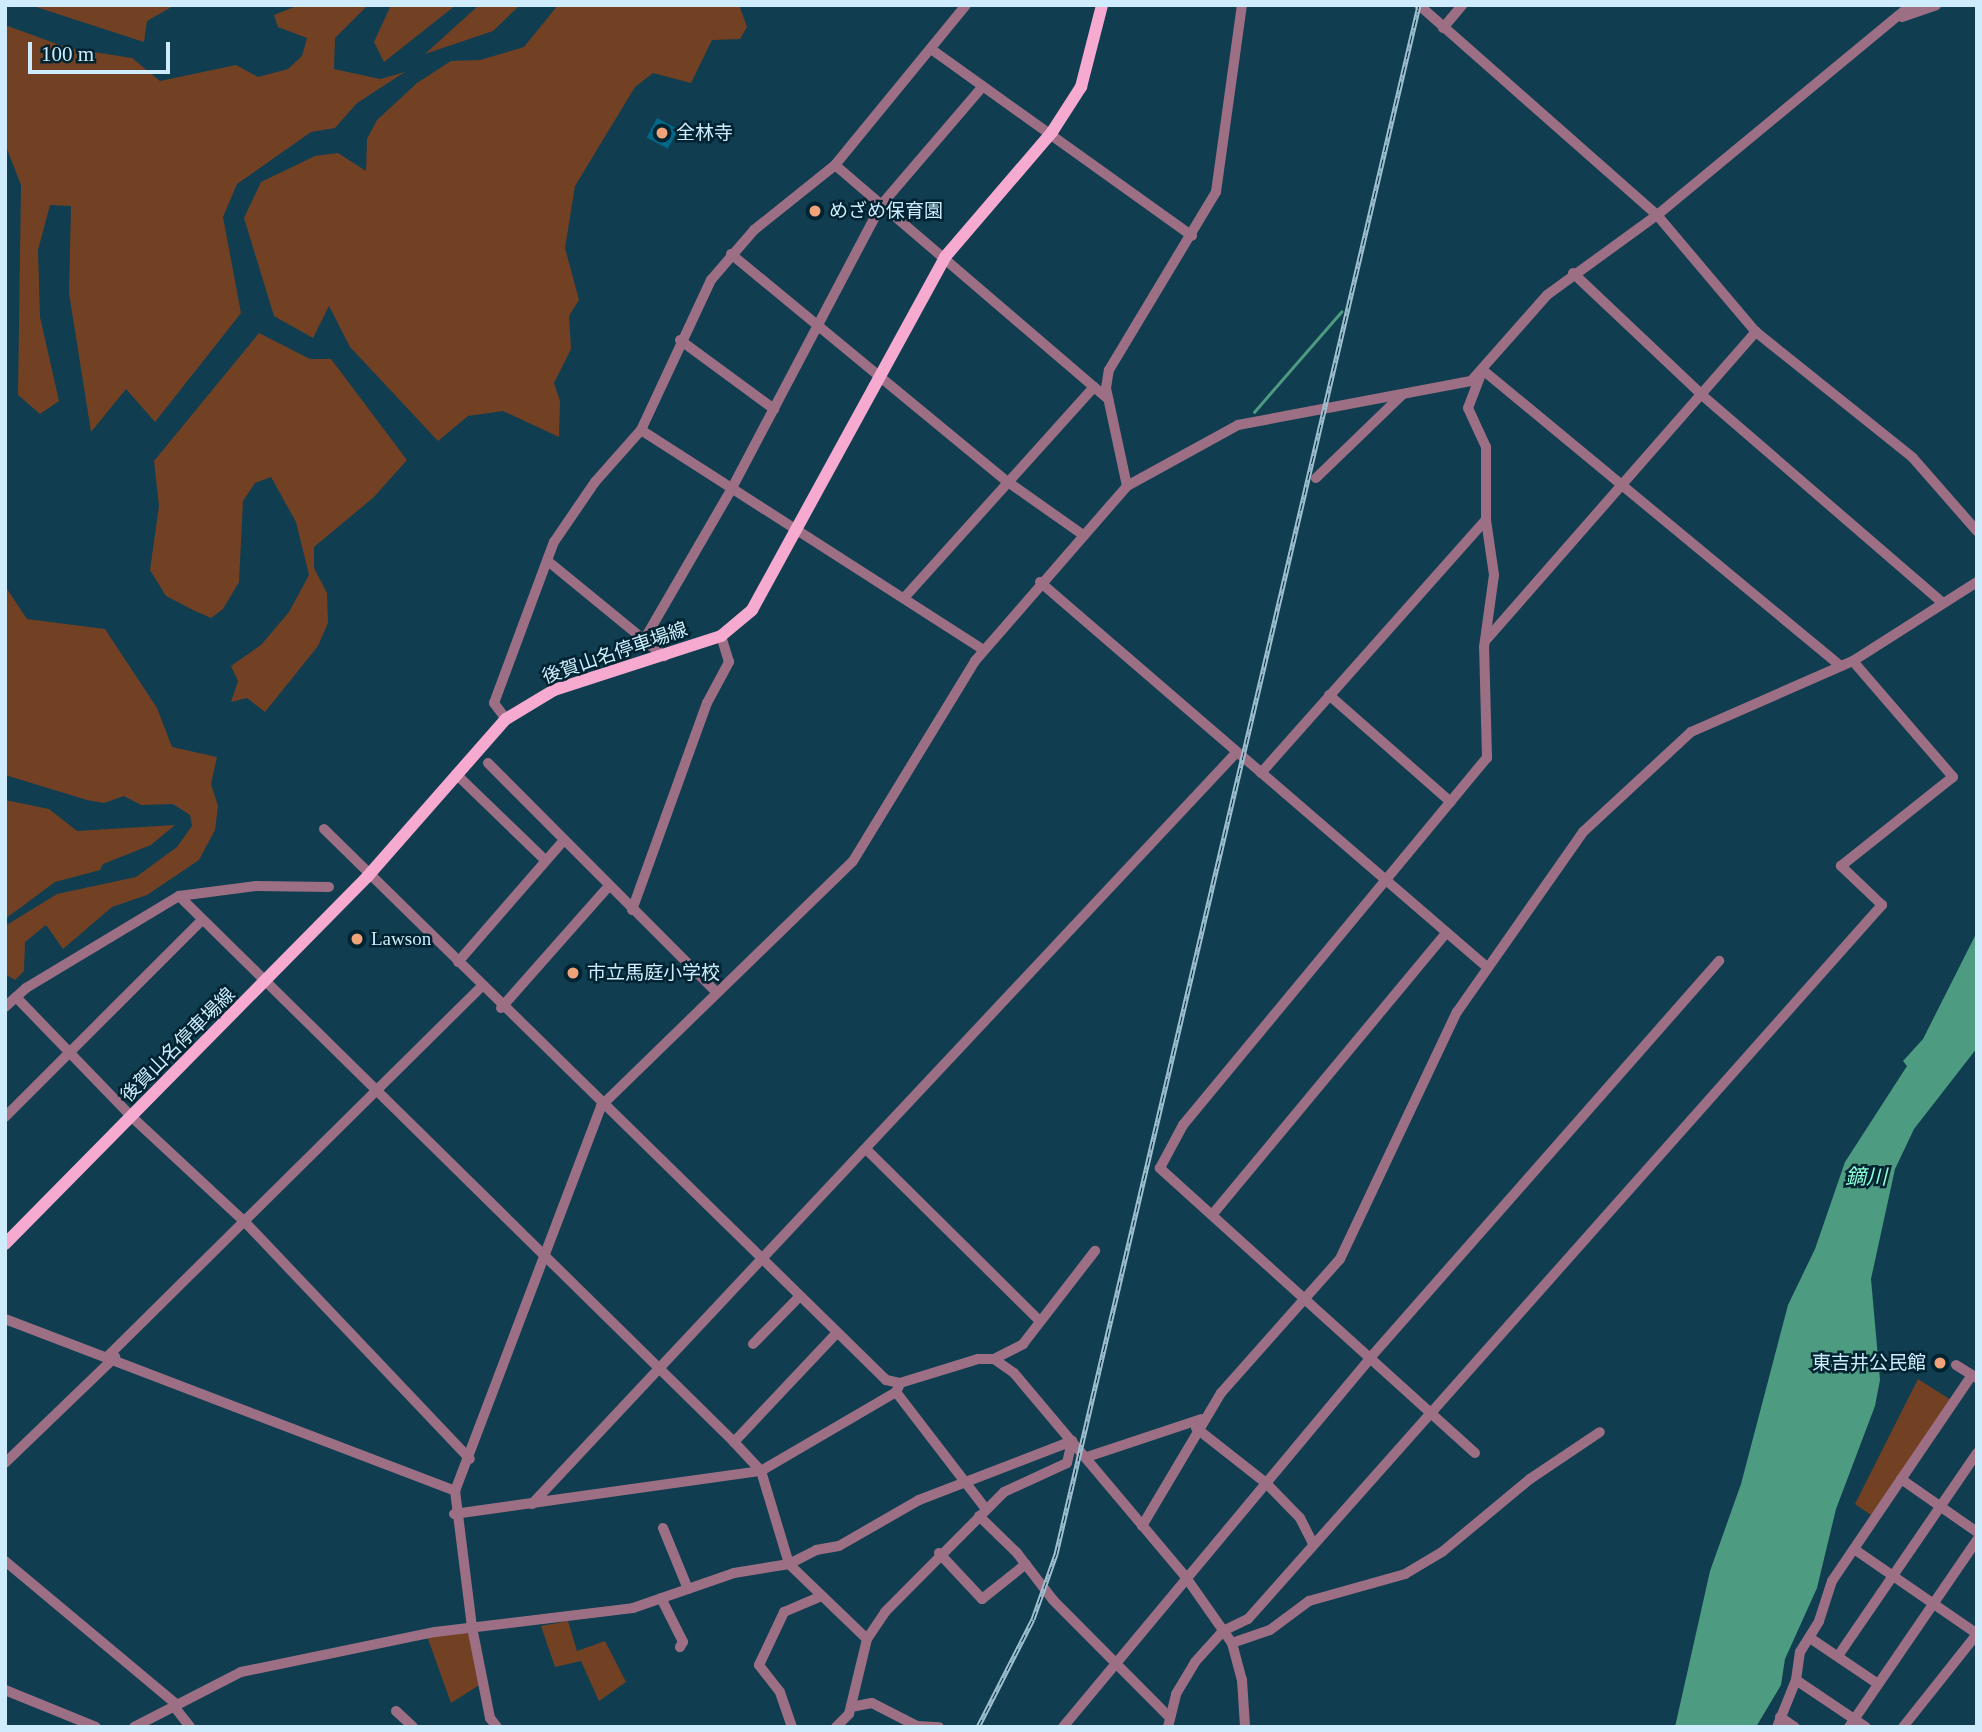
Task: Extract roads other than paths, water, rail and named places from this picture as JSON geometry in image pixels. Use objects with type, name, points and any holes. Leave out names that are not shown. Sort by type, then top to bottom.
[{"type":"main road","name":"後賀山名停車場線","points":[[5,1244],[265,984],[367,877],[506,719],[554,690],[721,636],[752,610],[799,529],[945,257],[1052,132],[1081,87],[1102,8]]},
{"type":"street","points":[[506,719],[494,702],[561,531],[641,430],[696,304],[731,254],[835,165],[966,5]]},
{"type":"street","points":[[1089,5],[1102,8]]},
{"type":"street","points":[[1127,486],[1108,399],[1109,370],[1216,192],[1242,5]]},
{"type":"street","points":[[1419,5],[1657,215],[1756,332],[1913,458],[1977,531]]},
{"type":"street","points":[[1443,28],[1462,5]]},
{"type":"street","points":[[480,1727],[493,1722],[472,1627],[454,1514],[455,1491],[471,1459],[601,1106],[853,861],[984,650],[1040,582],[1127,486],[1224,430],[1461,384],[1483,372],[1573,273],[1657,215],[1912,5]]},
{"type":"street","points":[[1896,19],[1936,5]]},
{"type":"street","points":[[931,49],[1052,132],[1192,236]]},
{"type":"street","points":[[644,640],[732,488],[882,204],[983,86]]},
{"type":"street","points":[[835,165],[1108,399]]},
{"type":"street","points":[[731,254],[881,373],[1008,482],[1083,535]]},
{"type":"street","points":[[1573,273],[1703,396],[1943,603]]},
{"type":"street","points":[[1486,640],[1703,396],[1756,332]]},
{"type":"street","points":[[680,340],[774,410]]},
{"type":"street","points":[[1483,372],[1624,484],[1742,590],[1841,666]]},
{"type":"street","points":[[1475,1453],[1160,1168],[1161,1159],[1183,1125],[1451,802],[1491,749],[1485,714],[1486,640],[1494,575],[1486,520],[1486,447],[1468,408],[1483,372]]},
{"type":"street","points":[[904,598],[1094,387]]},
{"type":"street","points":[[1316,478],[1402,395]]},
{"type":"street","points":[[641,430],[984,650]]},
{"type":"street","points":[[1261,773],[1486,520]]},
{"type":"street","points":[[550,562],[664,656]]},
{"type":"street","points":[[1040,582],[1488,968]]},
{"type":"street","points":[[1142,1526],[1199,1424],[1305,1300],[1347,1246],[1442,1041],[1488,968],[1583,832],[1679,741],[1853,661],[1977,582]]},
{"type":"street","points":[[632,910],[707,703],[729,662],[721,636]]},
{"type":"street","points":[[324,829],[367,877],[458,962],[481,988],[835,1335],[898,1388],[968,1485],[982,1512],[1053,1600],[1117,1660],[1169,1722],[1191,1666],[1223,1631],[1248,1619],[1429,1411],[1882,905],[1840,866],[1953,776],[1853,661]]},
{"type":"street","points":[[1329,695],[1451,802]]},
{"type":"street","points":[[532,1504],[868,1151],[1236,753]]},
{"type":"street","points":[[488,764],[716,992]]},
{"type":"street","points":[[456,774],[545,860]]},
{"type":"street","points":[[458,962],[564,840]]},
{"type":"street","points":[[5,1007],[16,997],[179,896],[256,886],[329,887]]},
{"type":"street","points":[[502,1008],[609,886]]},
{"type":"street","points":[[179,896],[376,1094],[546,1254],[761,1471],[789,1564],[819,1597],[867,1639]]},
{"type":"street","points":[[5,1117],[202,920]]},
{"type":"street","points":[[1212,1215],[1446,933]]},
{"type":"street","points":[[1063,1727],[1185,1576],[1370,1358],[1719,961]]},
{"type":"street","points":[[5,1464],[244,1221],[481,988]]},
{"type":"street","points":[[16,997],[133,1118],[244,1221],[471,1459]]},
{"type":"street","points":[[868,1151],[1040,1321]]},
{"type":"street","points":[[454,1514],[761,1471],[898,1388],[994,1359],[1023,1344],[1095,1251]]},
{"type":"street","points":[[753,1343],[798,1298]]},
{"type":"street","points":[[5,1319],[112,1356],[455,1491]]},
{"type":"street","points":[[734,1442],[835,1335]]},
{"type":"street","points":[[994,1359],[1014,1373],[1087,1457],[1185,1576],[1232,1643],[1242,1680],[1245,1727]]},
{"type":"street","points":[[1795,1727],[1779,1722],[1796,1680],[1800,1652],[1810,1638],[1832,1581],[1974,1377],[1956,1365]]},
{"type":"street","points":[[1199,1424],[1266,1483],[1300,1518],[1314,1542]]},
{"type":"street","points":[[1087,1457],[1199,1424]]},
{"type":"street","points":[[1232,1643],[1270,1630],[1309,1601],[1405,1574],[1442,1552],[1530,1479],[1600,1432]]},
{"type":"street","points":[[134,1727],[174,1704],[241,1672],[472,1627],[633,1608],[760,1566],[789,1564],[816,1550],[839,1546],[919,1500],[968,1485],[1072,1441]]},
{"type":"street","points":[[836,1727],[851,1707],[867,1639],[939,1553],[982,1512],[1015,1486],[1067,1463],[1072,1441]]},
{"type":"street","points":[[1838,1656],[1977,1453]]},
{"type":"street","points":[[1901,1479],[1977,1532]]},
{"type":"street","points":[[663,1528],[688,1589]]},
{"type":"street","points":[[1852,1723],[1977,1540]]},
{"type":"street","points":[[1854,1549],[1977,1634],[1903,1727]]},
{"type":"street","points":[[939,1553],[982,1599],[1026,1564]]},
{"type":"street","points":[[5,1561],[174,1704],[190,1727]]},
{"type":"street","points":[[792,1727],[779,1692],[759,1665],[785,1612],[819,1597]]},
{"type":"street","points":[[661,1598],[683,1642],[680,1647]]},
{"type":"street","points":[[1810,1638],[1878,1684]]},
{"type":"street","points":[[1796,1680],[1852,1723],[1866,1727]]},
{"type":"street","points":[[5,1690],[96,1727]]},
{"type":"street","points":[[851,1707],[872,1703],[917,1726],[939,1727]]},
{"type":"street","points":[[396,1711],[413,1727]]},
{"type":"water","name":"鏑川","points":[[1977,932],[1977,1048],[1914,1129],[1895,1169],[1871,1279],[1880,1380],[1875,1406],[1836,1509],[1817,1588],[1785,1659],[1781,1685],[1756,1727],[1675,1727],[1710,1571],[1741,1484],[1788,1305],[1815,1249],[1845,1162],[1907,1066],[1903,1061],[1923,1039]]},
{"type":"waterway","points":[[1254,412],[1341,312]]},
{"type":"railway","points":[[978,1727],[1033,1619],[1056,1554],[1419,5]]},
{"type":"place","name":"全林寺","points":[[662,133]]},
{"type":"place","name":"めざめ保育園","points":[[815,211]]},
{"type":"place","name":"Lawson","points":[[357,939]]},
{"type":"place","name":"市立馬庭小学校","points":[[573,973]]},
{"type":"place","name":"東吉井公民館","points":[[1940,1363]]}]
